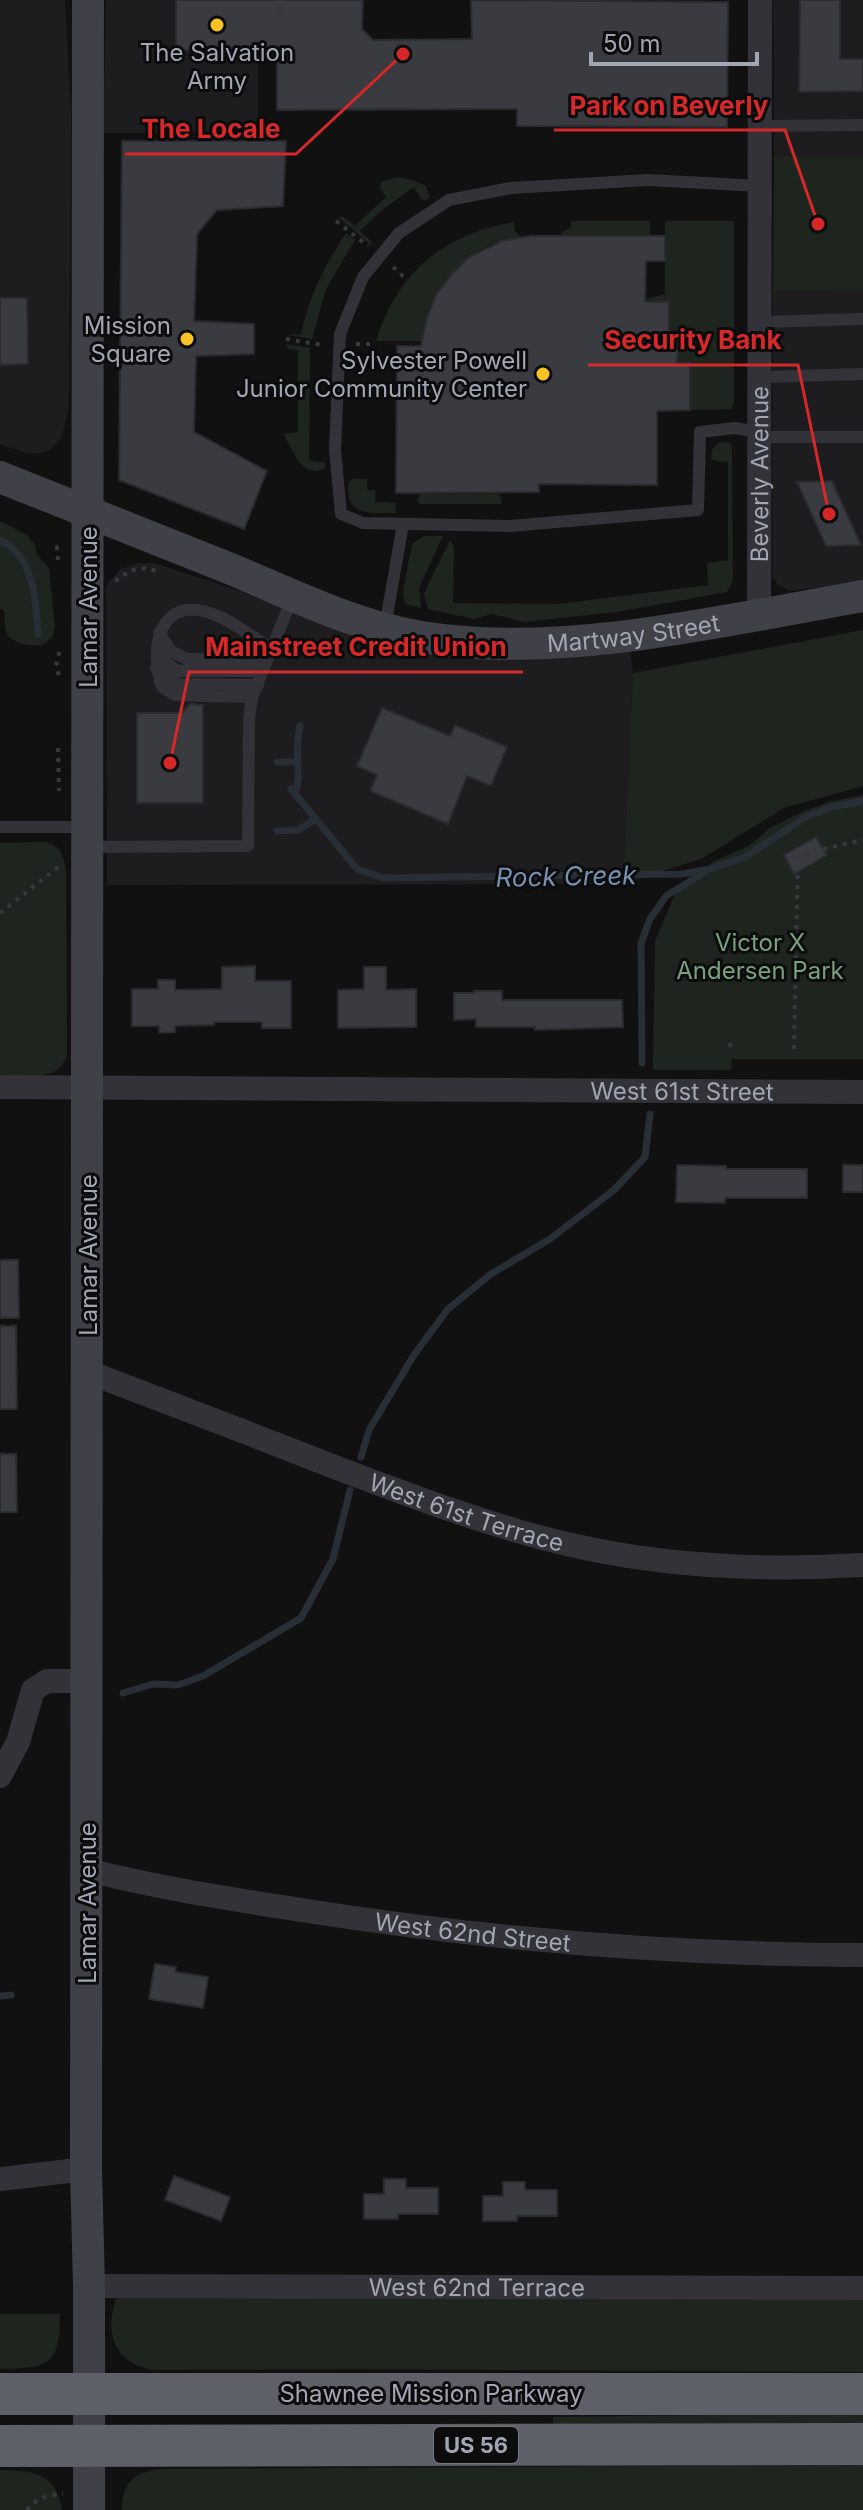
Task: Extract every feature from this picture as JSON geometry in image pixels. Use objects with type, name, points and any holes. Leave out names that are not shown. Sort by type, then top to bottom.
[{"type":"highway","name":"Shawnee Mission Parkway","points":[[0,2394],[863,2394]]},
{"type":"highway","name":"US 56","points":[[0,2446],[863,2444]]},
{"type":"street","name":"Lamar Avenue","points":[[88,0],[88,513],[79,843],[88,1087],[86,2169],[89,2502]]},
{"type":"street","name":"Beverly Avenue","points":[[759,614],[760,0]]},
{"type":"street","name":"Martway Street","points":[[0,477],[384,630],[443,640],[521,643],[590,641],[863,596]]},
{"type":"street","points":[[0,1087],[88,1087]]},
{"type":"street","name":"West 61st Street","points":[[88,1087],[863,1092]]},
{"type":"street","name":"West 61st Terrace","points":[[88,1372],[443,1508],[571,1545],[727,1567],[863,1565]]},
{"type":"street","points":[[0,1776],[18,1742],[33,1690],[47,1681],[86,1681]]},
{"type":"street","name":"West 62nd Street","points":[[88,1870],[252,1902],[511,1938],[715,1953],[863,1955]]},
{"type":"street","points":[[0,2179],[86,2169]]},
{"type":"street","name":"West 62nd Terrace","points":[[89,2286],[863,2288]]},
{"type":"lane","points":[[760,126],[863,125]]},
{"type":"lane","points":[[760,186],[648,180],[511,188],[449,200],[399,233],[363,277],[340,334],[335,450],[341,514],[363,523],[510,526],[698,510],[700,432],[735,428],[760,434],[863,437]]},
{"type":"lane","points":[[760,322],[863,319]]},
{"type":"lane","points":[[760,377],[863,374]]},
{"type":"lane","points":[[384,630],[403,524]]},
{"type":"lane","points":[[0,827],[79,843],[248,846],[249,719],[255,691],[293,596]]},
{"type":"lane","points":[[255,691],[178,684],[156,668],[158,639],[169,618],[191,609],[217,615],[270,654]]},
{"type":"lane","points":[[158,639],[172,652],[187,659],[270,654]]},
{"type":"lane","points":[[158,639],[163,660],[177,671],[263,671]]},
{"type":"path","points":[[280,0],[280,62]]},
{"type":"path","points":[[336,221],[370,248]]},
{"type":"path","points":[[388,263],[404,277]]},
{"type":"path","points":[[286,339],[326,345]]},
{"type":"path","points":[[350,345],[373,344]]},
{"type":"path","points":[[794,1049],[798,855],[863,840]]},
{"type":"path","points":[[0,913],[58,867],[79,843]]},
{"type":"path","points":[[27,2510],[31,2504],[54,2494],[89,2502]]},
{"type":"shaded area","points":[[0,0],[65,0],[71,113],[69,406],[62,437],[50,450],[39,454],[0,444]]},
{"type":"shaded area","points":[[106,0],[258,0],[258,133],[103,133]]},
{"type":"shaded area","points":[[773,0],[863,0],[863,157],[774,157]]},
{"type":"shaded area","points":[[773,291],[863,292],[863,581],[790,591],[778,585],[772,576]]},
{"type":"shaded area","points":[[138,563],[154,563],[240,591],[338,631],[386,645],[630,651],[633,673],[623,884],[107,885],[106,590],[107,584],[120,569]]},
{"type":"green space","points":[[774,157],[863,157],[863,292],[773,291]]},
{"type":"green space","points":[[398,177],[426,186],[430,197],[421,199],[414,187],[382,210],[360,231],[372,246],[338,217],[344,217],[355,226],[386,197],[380,188],[381,182]]},
{"type":"green space","points":[[571,221],[650,221],[650,236],[560,236],[570,228]]},
{"type":"green space","points":[[665,221],[734,221],[734,403],[731,409],[690,410],[690,363],[677,363],[678,347],[669,347],[669,302],[645,302],[645,299],[665,294]]},
{"type":"green space","points":[[514,222],[514,229],[520,237],[483,249],[453,272],[433,304],[422,341],[376,341],[396,295],[426,260],[465,236]]},
{"type":"green space","points":[[346,233],[355,240],[326,289],[312,339],[286,335],[301,334],[319,281]]},
{"type":"green space","points":[[285,344],[310,348],[309,460],[326,463],[324,469],[317,471],[304,467],[284,434],[298,432],[298,351],[288,349]]},
{"type":"green space","points":[[720,442],[731,443],[732,451],[733,581],[727,592],[617,612],[525,622],[492,614],[474,619],[428,609],[425,591],[450,540],[454,547],[453,603],[559,604],[708,585],[707,563],[728,560],[728,462],[711,458],[713,448]]},
{"type":"green space","points":[[367,479],[367,490],[375,490],[375,502],[395,503],[396,513],[361,511],[355,507],[348,493],[349,482]]},
{"type":"green space","points":[[420,494],[499,494],[502,502],[421,504],[417,502]]},
{"type":"green space","points":[[0,521],[27,535],[35,545],[37,555],[49,568],[55,628],[52,637],[43,645],[17,642],[6,632],[4,611],[0,608]]},
{"type":"green space","points":[[424,536],[443,536],[419,588],[421,608],[405,604],[403,590],[412,544]]},
{"type":"green space","points":[[863,630],[863,786],[784,808],[703,858],[623,884],[633,673]]},
{"type":"green space","name":"Victor X Andersen Park","points":[[863,795],[863,1059],[732,1059],[731,1070],[653,1070],[655,941],[678,887],[713,862],[750,845],[770,828],[800,813],[828,802]]},
{"type":"green space","points":[[43,842],[60,851],[66,871],[67,1055],[63,1064],[49,1074],[0,1075],[0,843]]},
{"type":"green space","points":[[863,2296],[863,2372],[155,2370],[131,2362],[123,2355],[116,2346],[111,2325],[116,2299],[122,2297]]},
{"type":"green space","points":[[0,2314],[60,2314],[54,2354],[40,2365],[0,2369]]},
{"type":"green space","points":[[863,2413],[863,2428],[553,2428],[553,2417]]},
{"type":"green space","points":[[863,2465],[863,2510],[122,2510],[124,2492],[132,2479],[145,2472],[163,2469]]},
{"type":"green space","points":[[0,2470],[41,2476],[54,2488],[62,2510],[0,2510]]},
{"type":"building","points":[[176,0],[363,0],[362,29],[373,40],[472,39],[471,0],[728,2],[727,127],[517,126],[517,109],[277,110],[277,50],[176,50]]},
{"type":"building","points":[[800,0],[840,0],[840,59],[863,59],[863,91],[799,92]]},
{"type":"building","name":"Mission Square","points":[[122,141],[286,141],[283,206],[217,210],[197,234],[194,321],[254,324],[254,354],[196,356],[194,432],[267,471],[244,529],[119,480]]},
{"type":"building","name":"Sylvester Powell Junior Community Center","points":[[530,236],[665,236],[665,261],[646,261],[645,302],[669,302],[669,347],[678,347],[677,363],[690,363],[690,410],[657,411],[657,485],[539,484],[539,492],[396,493],[397,346],[421,346],[427,317],[436,295],[469,257],[502,241]]},
{"type":"building","points":[[0,298],[27,298],[28,364],[0,365]]},
{"type":"building","points":[[832,481],[861,545],[826,546],[797,482]]},
{"type":"building","points":[[190,704],[203,705],[203,803],[137,803],[137,713],[182,713]]},
{"type":"building","points":[[382,708],[450,736],[455,725],[507,747],[491,786],[467,776],[448,824],[370,791],[377,775],[357,766]]},
{"type":"building","points":[[816,837],[827,855],[794,874],[784,855]]},
{"type":"building","points":[[255,966],[255,981],[291,981],[291,1028],[262,1028],[262,1022],[214,1022],[214,1025],[175,1026],[175,1032],[159,1033],[159,1026],[132,1026],[132,989],[158,989],[158,980],[175,980],[175,990],[222,989],[222,967]]},
{"type":"building","points":[[364,967],[386,967],[386,990],[416,989],[416,1027],[338,1028],[338,990],[364,989]]},
{"type":"building","points":[[502,991],[502,1000],[622,1000],[623,1027],[535,1030],[535,1027],[476,1027],[476,1019],[454,1020],[454,993]]},
{"type":"building","points":[[677,1165],[726,1166],[726,1169],[807,1169],[807,1198],[725,1198],[725,1203],[676,1202]]},
{"type":"building","points":[[843,1165],[863,1165],[863,1192],[843,1192]]},
{"type":"building","points":[[0,1260],[18,1260],[19,1318],[0,1318]]},
{"type":"building","points":[[0,1326],[16,1326],[17,1409],[0,1409]]},
{"type":"building","points":[[0,1454],[16,1454],[17,1512],[0,1512]]},
{"type":"building","points":[[155,1964],[176,1967],[175,1972],[208,1977],[203,2008],[149,1999]]},
{"type":"building","points":[[174,2176],[230,2197],[221,2221],[165,2200]]},
{"type":"building","points":[[384,2179],[406,2179],[406,2188],[438,2188],[438,2214],[398,2214],[398,2219],[364,2219],[364,2194],[384,2194]]},
{"type":"building","points":[[503,2182],[525,2182],[525,2190],[557,2190],[557,2216],[517,2216],[517,2221],[483,2221],[483,2196],[503,2196]]},
{"type":"waterway","name":"Rock Creek","points":[[0,540],[11,547],[26,568],[34,594],[38,634]]},
{"type":"waterway","points":[[295,794],[300,726]]},
{"type":"waterway","points":[[277,762],[297,762]]},
{"type":"waterway","name":"Rock Creek","points":[[291,789],[357,869],[384,878],[682,874],[710,869],[745,857],[806,817],[832,807],[863,801]]},
{"type":"waterway","points":[[277,831],[298,830],[316,819]]},
{"type":"waterway","points":[[642,1063],[641,943],[650,919],[666,896],[705,872]]},
{"type":"waterway","points":[[361,1457],[369,1430],[414,1355],[448,1309],[491,1274],[550,1239],[614,1190],[645,1157],[650,1114]]},
{"type":"waterway","points":[[123,1693],[153,1684],[178,1685],[203,1676],[301,1618],[333,1559],[350,1490]]},
{"type":"waterway","points":[[0,1996],[11,1995]]},
{"type":"place","name":"The Salvation Army","points":[[217,25]]},
{"type":"place","name":"The Locale","points":[[403,54]]},
{"type":"place","name":"Park on Beverly","points":[[818,224]]},
{"type":"place","name":"Mission Square","points":[[187,339]]},
{"type":"place","name":"Sylvester Powell Junior Community Center","points":[[543,374]]},
{"type":"place","name":"Security Bank","points":[[829,514]]},
{"type":"place","name":"Mainstreet Credit Union","points":[[170,763]]}]
